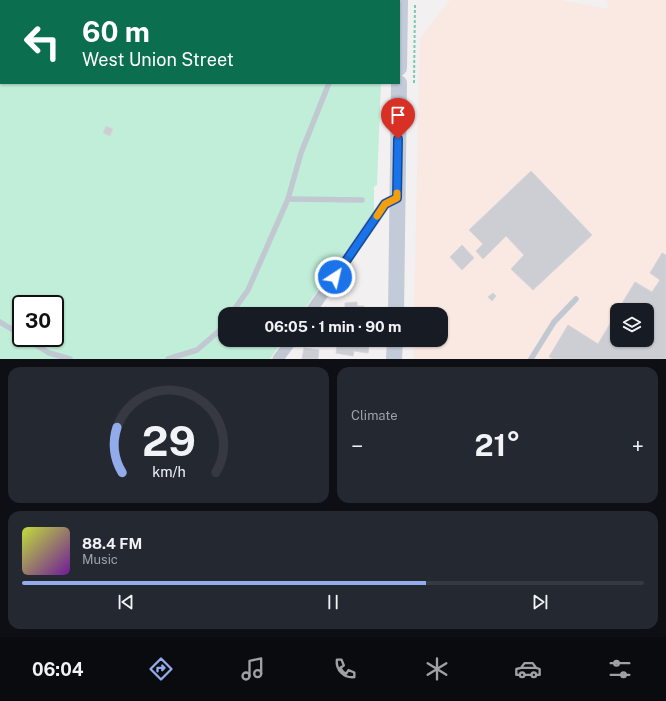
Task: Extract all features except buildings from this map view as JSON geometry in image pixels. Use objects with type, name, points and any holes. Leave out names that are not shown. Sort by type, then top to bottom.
[{"type":"main road","points":[[396,307],[399,84]]},
{"type":"main road","points":[[394,359],[395,347]]},
{"type":"street","points":[[314,307],[385,204],[397,198]]},
{"type":"street","points":[[278,359],[287,347]]},
{"type":"lane","points":[[236,307],[248,290],[288,199],[301,153],[329,84]]},
{"type":"lane","points":[[288,199],[362,200]]},
{"type":"lane","points":[[531,359],[554,322],[576,299]]},
{"type":"lane","points":[[0,322],[12,329]]},
{"type":"lane","points":[[168,359],[197,350],[218,332]]},
{"type":"lane","points":[[39,347],[49,353],[62,358],[70,359]]},
{"type":"shaded area","points":[[450,0],[560,0],[610,9],[606,0],[666,0],[666,359],[413,359],[414,347],[448,347],[448,307],[414,307],[420,38]]},
{"type":"green space","points":[[0,84],[381,84],[377,185],[374,187],[374,211],[306,307],[218,307],[218,347],[278,347],[270,359],[0,359]]},
{"type":"slow traffic","points":[[377,216],[385,204],[397,198],[397,193]]},
{"type":"route","points":[[335,277],[385,204],[397,198],[398,139]]}]
